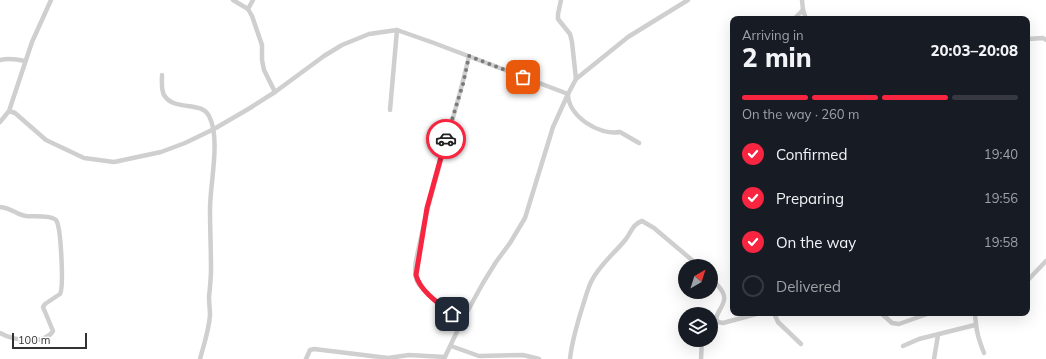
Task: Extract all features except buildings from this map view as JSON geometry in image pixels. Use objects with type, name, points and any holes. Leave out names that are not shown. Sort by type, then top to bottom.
[{"type":"street","points":[[0,122],[9,110],[25,61],[51,0]]},
{"type":"street","points":[[233,0],[248,9],[254,22],[262,45],[264,70],[275,92]]},
{"type":"street","points":[[248,9],[253,0]]},
{"type":"street","points":[[561,0],[558,19],[570,34],[576,79]]},
{"type":"street","points":[[306,359],[310,350],[314,349],[388,358],[409,355],[445,358],[462,321],[496,262],[510,243],[525,218],[553,127],[576,79],[628,37],[688,0]]},
{"type":"street","points":[[802,0],[805,16]]},
{"type":"street","points":[[797,16],[803,10]]},
{"type":"street","points":[[9,110],[26,122],[46,140],[64,149],[84,158],[114,162],[161,152],[185,143],[214,129],[275,92],[324,56],[342,45],[369,34],[397,30],[568,94]]},
{"type":"street","points":[[390,110],[397,30]]},
{"type":"street","points":[[1030,39],[1042,38],[1046,40]]},
{"type":"street","points":[[462,321],[442,306],[417,282],[416,275],[427,208],[463,84],[469,56]]},
{"type":"street","points":[[0,60],[15,58],[25,61]]},
{"type":"street","points":[[162,75],[162,90],[164,96],[169,101],[181,106],[205,110],[214,129],[214,153],[210,208],[210,314],[208,330],[200,359]]},
{"type":"street","points":[[568,94],[568,101],[572,108],[590,126],[602,131],[615,133],[620,132],[639,143]]},
{"type":"street","points":[[0,207],[13,210],[23,216],[52,217],[57,221],[59,225],[62,281],[60,294],[43,307],[52,331],[51,334],[27,341],[7,337],[0,333]]},
{"type":"street","points":[[570,359],[577,322],[591,281],[600,268],[626,239],[635,225],[642,221],[654,228],[692,259]]},
{"type":"street","points":[[1030,278],[1046,261]]},
{"type":"street","points":[[718,286],[724,295],[724,301],[718,314]]},
{"type":"street","points":[[718,322],[748,316]]},
{"type":"street","points":[[775,316],[778,322],[800,344]]},
{"type":"street","points":[[884,316],[892,323],[899,324],[922,316]]},
{"type":"street","points":[[975,316],[975,325],[984,353]]},
{"type":"street","points":[[902,346],[919,339],[975,325]]},
{"type":"street","points":[[934,359],[938,335]]},
{"type":"street","points":[[451,346],[480,357],[523,355],[539,359]]},
{"type":"street","points":[[701,359],[702,347]]},
{"type":"way so far","points":[[446,139],[459,100],[469,56],[523,77]]},
{"type":"route","points":[[446,139],[427,208],[419,248],[416,275],[417,282],[452,314]]}]
